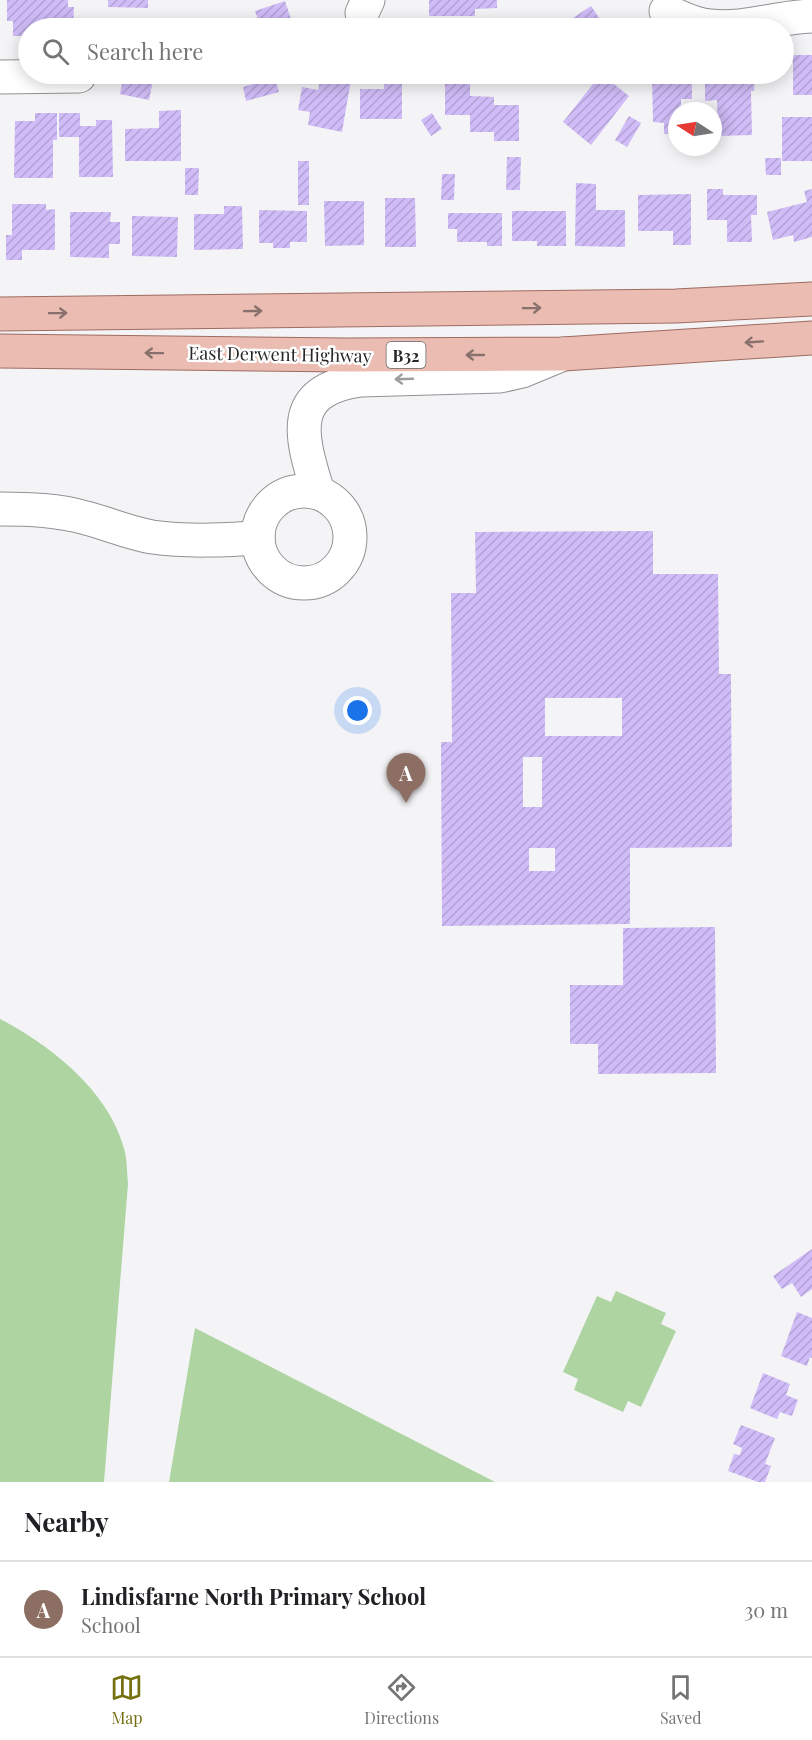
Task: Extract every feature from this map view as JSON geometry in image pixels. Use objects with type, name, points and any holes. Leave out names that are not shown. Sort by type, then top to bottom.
[{"type":"main road","points":[[0,314],[676,306],[812,299]]},
{"type":"main road","name":"East Derwent Highway","points":[[0,351],[346,355],[564,354],[812,338]]},
{"type":"street","points":[[666,11],[682,18]]},
{"type":"street","points":[[791,18],[812,16]]},
{"type":"street","points":[[0,77],[18,77]]},
{"type":"street","points":[[318,492],[303,436],[304,420],[310,406],[329,387],[361,380],[500,376],[522,371],[564,354]]},
{"type":"street","points":[[304,490],[318,492],[332,499],[345,513],[351,535],[350,548],[345,560],[337,570],[326,579],[300,584],[286,580],[275,573],[266,563],[260,551],[258,538],[260,523],[266,510],[276,500],[289,493],[304,490]]},
{"type":"street","points":[[0,509],[37,509],[60,512],[88,518],[126,532],[153,537],[213,540],[258,538]]},
{"type":"green space","points":[[0,1019],[59,1057],[93,1091],[118,1130],[125,1152],[128,1184],[104,1482],[0,1482]]},
{"type":"green space","points":[[616,1291],[666,1313],[661,1324],[676,1331],[641,1407],[628,1401],[623,1412],[574,1390],[578,1379],[563,1372],[597,1296],[611,1302]]},
{"type":"green space","points":[[195,1328],[495,1482],[169,1482]]},
{"type":"building","points":[[7,0],[68,0],[68,7],[74,7],[73,18],[18,18],[18,36],[13,36],[13,21],[7,21]]},
{"type":"building","points":[[108,0],[148,0],[148,8],[108,7]]},
{"type":"building","points":[[429,0],[497,0],[497,8],[475,9],[475,16],[429,16]]},
{"type":"building","points":[[285,1],[291,18],[257,18],[255,11]]},
{"type":"building","points":[[591,6],[599,18],[573,18]]},
{"type":"building","points":[[794,55],[812,55],[812,95],[793,95]]},
{"type":"building","points":[[122,84],[152,84],[149,100],[120,94]]},
{"type":"building","points":[[254,84],[277,84],[279,92],[246,101],[243,87]]},
{"type":"building","points":[[319,84],[350,84],[342,132],[308,125],[310,112],[298,110],[302,87],[318,90]]},
{"type":"building","points":[[384,84],[402,84],[402,119],[360,119],[360,89],[384,89]]},
{"type":"building","points":[[445,84],[470,84],[470,96],[494,97],[494,105],[519,105],[519,141],[494,141],[494,132],[470,132],[470,115],[445,115]]},
{"type":"building","points":[[593,84],[614,84],[629,96],[591,145],[563,122]]},
{"type":"building","points":[[652,84],[692,84],[692,99],[668,102],[668,134],[664,134],[664,123],[653,122]]},
{"type":"building","points":[[705,84],[754,84],[754,91],[751,91],[752,135],[722,136],[722,102],[717,102],[717,100],[705,101]]},
{"type":"building","points":[[181,110],[181,161],[125,161],[125,129],[159,128],[159,111]]},
{"type":"building","points":[[35,113],[57,113],[57,140],[53,140],[53,178],[14,178],[15,121],[35,121]]},
{"type":"building","points":[[59,113],[80,113],[80,126],[96,126],[96,120],[112,120],[113,177],[79,177],[79,137],[59,137]]},
{"type":"building","points":[[432,113],[442,129],[431,136],[421,120]]},
{"type":"building","points":[[629,116],[641,123],[627,147],[615,140]]},
{"type":"building","points":[[782,117],[812,117],[812,161],[782,161]]},
{"type":"building","points":[[507,157],[521,157],[520,190],[506,190]]},
{"type":"building","points":[[765,158],[781,158],[781,175],[766,175]]},
{"type":"building","points":[[298,161],[309,161],[309,205],[298,205]]},
{"type":"building","points":[[185,168],[199,168],[198,195],[185,195]]},
{"type":"building","points":[[442,174],[455,174],[454,200],[441,200]]},
{"type":"building","points":[[576,183],[596,184],[596,210],[625,210],[625,247],[575,246]]},
{"type":"building","points":[[707,189],[723,189],[723,195],[757,195],[757,215],[751,215],[752,242],[727,242],[727,220],[707,220]]},
{"type":"building","points":[[812,189],[812,237],[794,242],[793,235],[773,240],[767,212],[807,202],[804,191]]},
{"type":"building","points":[[691,194],[691,245],[673,245],[673,231],[638,231],[638,195]]},
{"type":"building","points":[[385,198],[415,198],[416,247],[385,247]]},
{"type":"building","points":[[324,201],[364,201],[364,245],[325,246]]},
{"type":"building","points":[[12,204],[46,204],[46,210],[55,209],[55,250],[22,250],[22,260],[6,260],[6,235],[12,235]]},
{"type":"building","points":[[224,206],[242,206],[243,249],[194,250],[194,214],[224,214]]},
{"type":"building","points":[[259,210],[307,211],[307,242],[290,242],[290,248],[273,248],[273,243],[259,243]]},
{"type":"building","points":[[512,211],[566,211],[566,246],[537,246],[537,241],[512,241]]},
{"type":"building","points":[[70,212],[111,212],[110,222],[120,222],[120,244],[109,244],[109,258],[70,257]]},
{"type":"building","points":[[448,213],[502,213],[502,246],[487,246],[487,242],[457,242],[457,229],[448,229]]},
{"type":"building","points":[[132,216],[178,217],[177,257],[132,256]]},
{"type":"building","points":[[653,531],[653,574],[718,574],[719,674],[731,674],[732,847],[630,848],[630,924],[442,926],[441,742],[452,742],[451,593],[476,593],[475,532]],"holes":[[[545,698],[622,698],[622,736],[545,736]],[[523,757],[542,757],[542,807],[523,807]],[[529,848],[555,848],[555,871],[529,871]]]},
{"type":"building","points":[[715,927],[716,1073],[598,1074],[598,1044],[570,1044],[570,985],[623,985],[623,928]]},
{"type":"building","points":[[812,1249],[812,1289],[801,1297],[792,1283],[782,1289],[773,1276]]},
{"type":"building","points":[[797,1312],[812,1318],[812,1358],[810,1357],[807,1366],[781,1356]]},
{"type":"building","points":[[763,1373],[790,1384],[786,1395],[798,1400],[792,1416],[780,1412],[777,1419],[750,1408]]},
{"type":"building","points":[[741,1425],[775,1438],[765,1464],[771,1466],[765,1482],[758,1482],[728,1471],[734,1454],[740,1455],[742,1448],[733,1444]]},
{"type":"place","name":"Lindisfarne North Primary School","points":[[406,803]]}]
